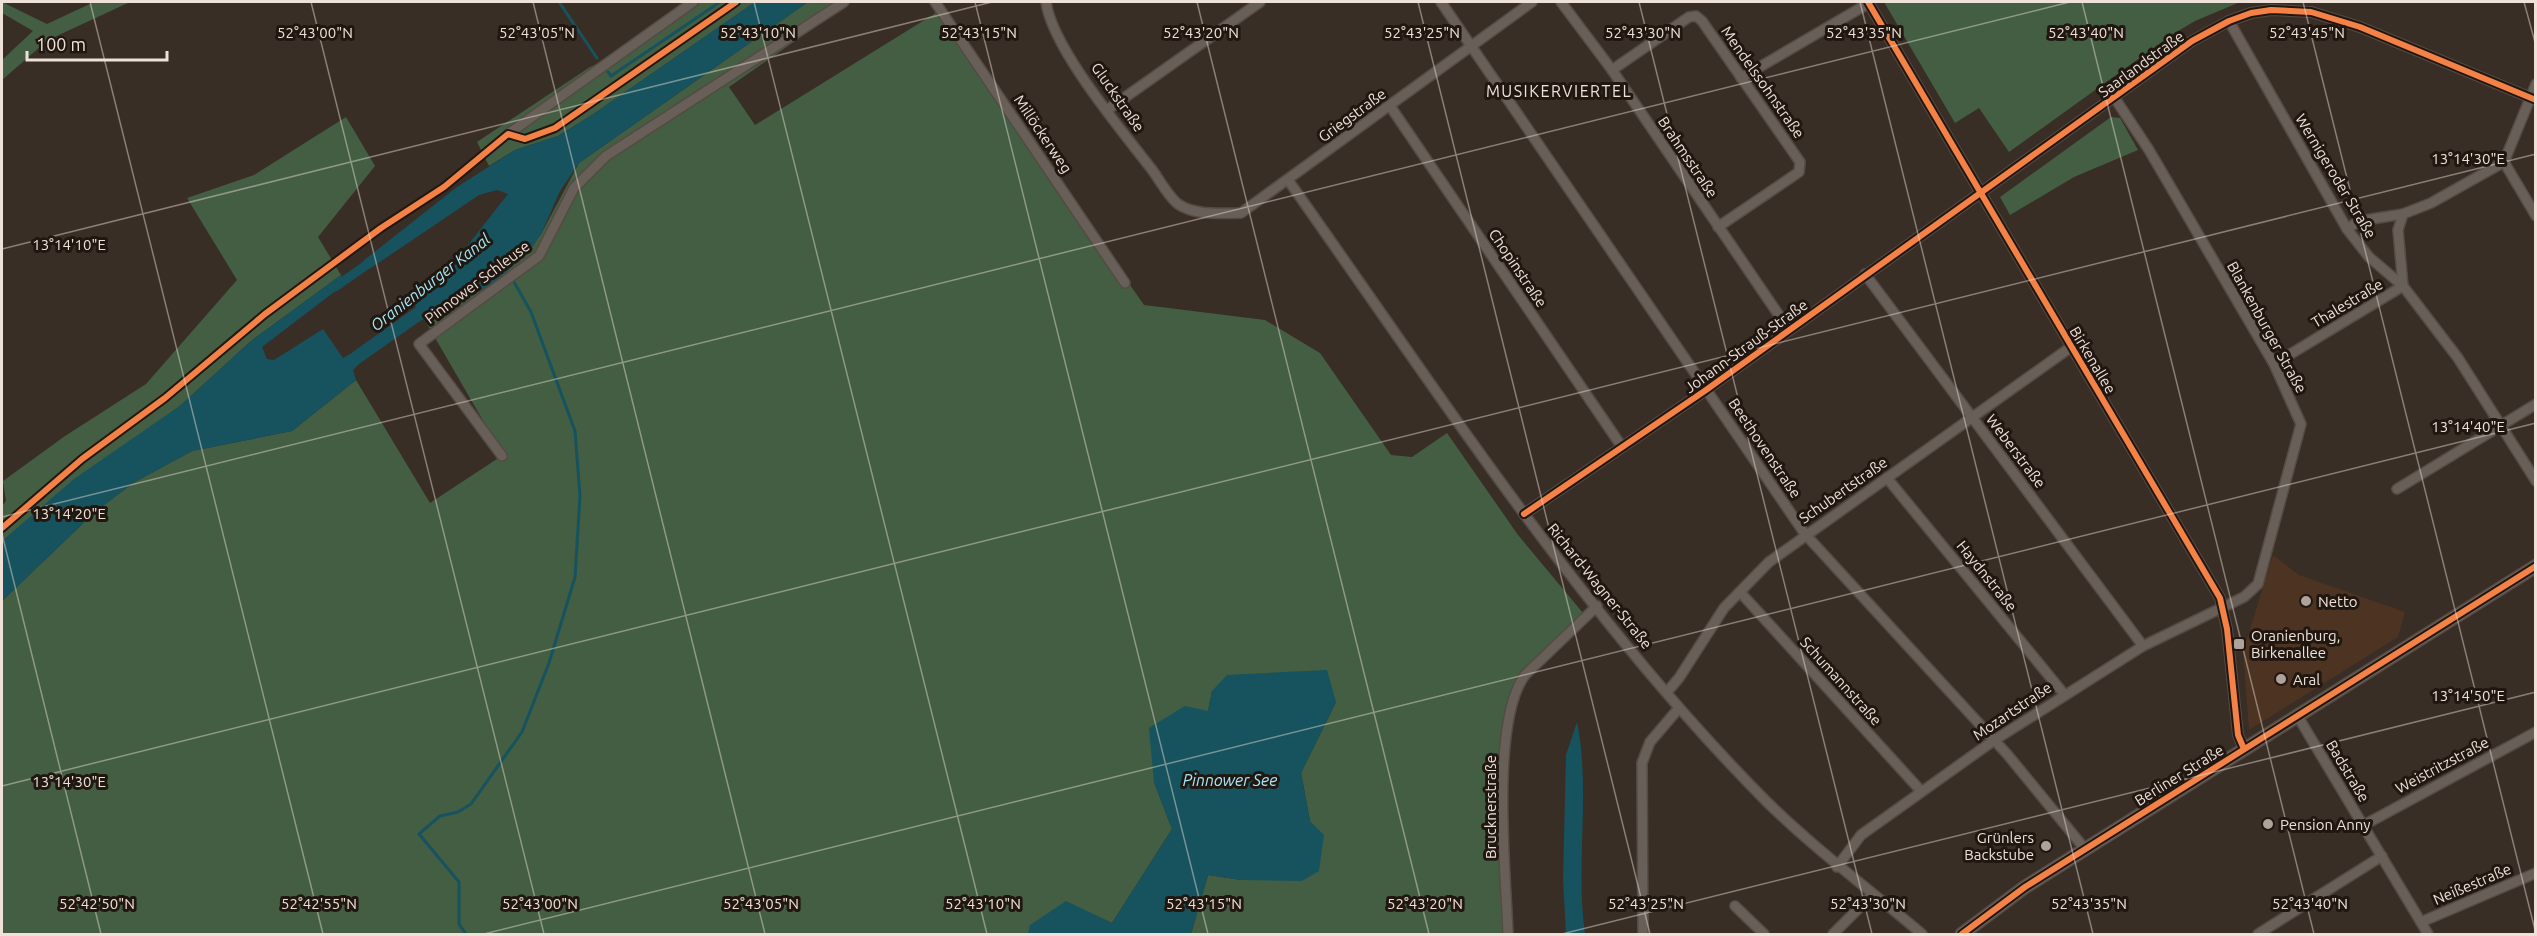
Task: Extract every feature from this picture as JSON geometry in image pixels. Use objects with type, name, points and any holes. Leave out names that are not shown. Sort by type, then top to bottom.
[{"type":"main road","name":"Berliner Straße","points":[[1968,932],[2018,891],[2535,566]]},
{"type":"street","points":[[508,134],[693,2]]},
{"type":"street","name":"Pinnower Schleuse","points":[[502,456],[419,344],[540,256],[574,188],[606,156],[844,2]]},
{"type":"street","name":"Millöckerweg","points":[[935,2],[1125,283]]},
{"type":"street","name":"Gluckstraße","points":[[1046,2],[1048,17],[1057,36],[1107,110],[1178,204]]},
{"type":"street","points":[[1107,110],[1260,2]]},
{"type":"street","name":"Beethovenstraße","points":[[1442,2],[1473,44],[1805,534],[1993,741],[2085,849]]},
{"type":"street","name":"Griegstraße","points":[[1178,204],[1209,214],[1241,213],[1532,2]]},
{"type":"street","name":"Brahmsstraße","points":[[1561,2],[1612,70],[1789,330]]},
{"type":"street","points":[[1741,78],[1869,2]]},
{"type":"street","name":"Birkenallee","points":[[1869,2],[1980,194],[2210,579],[2223,608],[2238,735],[2244,749]]},
{"type":"street","name":"Saarlandstraße","points":[[1980,194],[2192,41],[2229,21],[2271,10],[2325,15],[2533,99]]},
{"type":"street","name":"Mendelssohnstraße","points":[[1612,70],[1689,17],[1696,16],[1702,21],[1800,162],[1799,172],[1718,227]]},
{"type":"street","name":"Wernigeroder Straße","points":[[2229,21],[2347,229],[2369,257],[2403,286],[2457,358],[2502,424],[2535,481]]},
{"type":"street","points":[[2347,229],[2359,221],[2403,214],[2431,203],[2504,162],[2533,99],[2535,84]]},
{"type":"street","name":"Blankenburger Straße","points":[[2114,97],[2150,150],[2274,364],[2301,424],[2259,584],[2244,597],[2223,608]]},
{"type":"street","name":"Chopinstraße","points":[[1390,106],[1622,447]]},
{"type":"street","points":[[2504,162],[2535,216]]},
{"type":"street","name":"Richard-Wagner-Straße","points":[[1288,180],[1524,514],[1679,708],[1765,799],[1838,867],[1922,934]]},
{"type":"street","name":"Johann-Strauß-Straße","points":[[1524,514],[1706,390],[1865,274],[1980,194]]},
{"type":"street","name":"Thalestraße","points":[[2274,364],[2403,286],[2397,230],[2403,214]]},
{"type":"street","name":"Weberstraße","points":[[1865,274],[2143,646]]},
{"type":"street","name":"Schubertstraße","points":[[1666,692],[1680,678],[1724,608],[1769,562],[1805,534],[2071,347]]},
{"type":"street","points":[[2397,489],[2535,404]]},
{"type":"street","name":"Haydnstraße","points":[[1887,478],[2064,694]]},
{"type":"street","name":"Schumannstraße","points":[[1740,592],[1921,791]]},
{"type":"street","name":"Brucknerstraße","points":[[1508,934],[1503,774],[1517,689],[1525,675],[1597,606]]},
{"type":"street","name":"Mozartstraße","points":[[1838,867],[1861,835],[1993,741],[2143,646],[2223,608]]},
{"type":"street","points":[[1643,934],[1642,763],[1650,742],[1679,708]]},
{"type":"street","name":"Badstraße","points":[[2297,715],[2428,934]]},
{"type":"street","name":"Weistritzstraße","points":[[2364,825],[2535,732]]},
{"type":"street","points":[[2258,934],[2382,856]]},
{"type":"street","name":"Neißestraße","points":[[2421,922],[2535,873]]},
{"type":"street","points":[[1833,934],[1873,894]]},
{"type":"street","points":[[1735,906],[1764,934]]},
{"type":"shaded area","points":[[2273,555],[2299,575],[2405,612],[2398,637],[2249,730],[2243,652]]},
{"type":"green space","points":[[2,2],[47,24],[94,2],[130,2],[48,40],[2,80],[2,60],[33,31],[2,13]]},
{"type":"green space","points":[[689,2],[755,2],[558,136],[515,150],[489,166],[477,142],[590,67],[611,58]]},
{"type":"green space","points":[[808,2],[851,2],[729,87],[755,125],[939,11],[1144,305],[1265,320],[1320,353],[1391,455],[1412,457],[1447,433],[1518,535],[1583,613],[1517,677],[1500,745],[1499,829],[1505,934],[1191,934],[1208,875],[1242,880],[1310,821],[1301,773],[1336,702],[1212,691],[1208,711],[1154,782],[1172,829],[1112,923],[1101,918],[1029,934],[2,934],[2,601],[95,512],[133,483],[192,451],[292,431],[356,380],[430,503],[503,455],[427,324],[494,282],[528,253],[541,234],[579,163]]},
{"type":"green space","points":[[1884,2],[2240,2],[2195,21],[2173,34],[2009,152],[1979,108],[1955,123]]},
{"type":"green space","points":[[346,117],[375,166],[318,237],[341,275],[251,341],[181,405],[2,541],[2,506],[6,501],[3,481],[65,436],[146,384],[237,280],[187,198],[254,175]]},
{"type":"green space","points":[[2111,117],[2120,118],[2138,150],[2074,177],[2010,215],[2000,197]]},
{"type":"water","name":"Oranienburger Kanal","points":[[755,2],[808,2],[579,163],[560,191],[541,234],[528,253],[494,282],[427,324],[423,319],[359,364],[353,370],[356,380],[292,431],[192,451],[133,483],[95,512],[2,601],[2,541],[74,479],[181,405],[251,341],[341,275],[346,283],[262,347],[267,359],[274,360],[323,329],[343,358],[350,354],[416,307],[410,297],[460,255],[508,194],[497,190],[479,195],[368,270],[363,261],[457,187],[515,150],[558,136]]},
{"type":"water","name":"Pinnower See","points":[[1327,670],[1336,702],[1301,773],[1310,821],[1324,835],[1319,871],[1302,881],[1242,880],[1208,875],[1191,934],[1028,934],[1030,925],[1066,901],[1112,923],[1172,829],[1154,782],[1149,728],[1185,706],[1208,711],[1212,691],[1227,675]]},
{"type":"water","points":[[1577,722],[1583,774],[1582,908],[1585,934],[1566,934],[1563,879],[1566,755]]},
{"type":"waterway","points":[[559,2],[597,58]]},
{"type":"waterway","points":[[608,72],[611,76],[720,2]]},
{"type":"waterway","points":[[335,287],[375,259]]},
{"type":"waterway","points":[[466,934],[459,924],[459,882],[419,834],[440,816],[458,812],[471,804],[522,732],[549,663],[575,577],[580,496],[575,431],[531,312],[514,282]]},
{"type":"cycle path","points":[[2,528],[82,459],[165,398],[265,314],[381,228],[444,187],[508,134],[525,139],[555,128],[736,2]]},
{"type":"cycle path","points":[[1868,2],[2220,598],[2227,629],[2238,735],[2244,749]]},
{"type":"cycle path","points":[[1524,514],[1706,390],[2192,41],[2229,21],[2251,13],[2271,10],[2311,12],[2360,27],[2536,100]]},
{"type":"cycle path","points":[[1962,934],[2025,887],[2536,566]]},
{"type":"place","name":"Netto","points":[[2306,601]]},
{"type":"place","name":"Oranienburg, Birkenallee","points":[[2239,644]]},
{"type":"place","name":"Aral","points":[[2281,679]]},
{"type":"place","name":"Pension Anny","points":[[2268,824]]},
{"type":"place","name":"Grünlers Backstube","points":[[2046,846]]},
{"type":"district","name":"MUSIKERVIERTEL","points":[[1559,91]]}]
